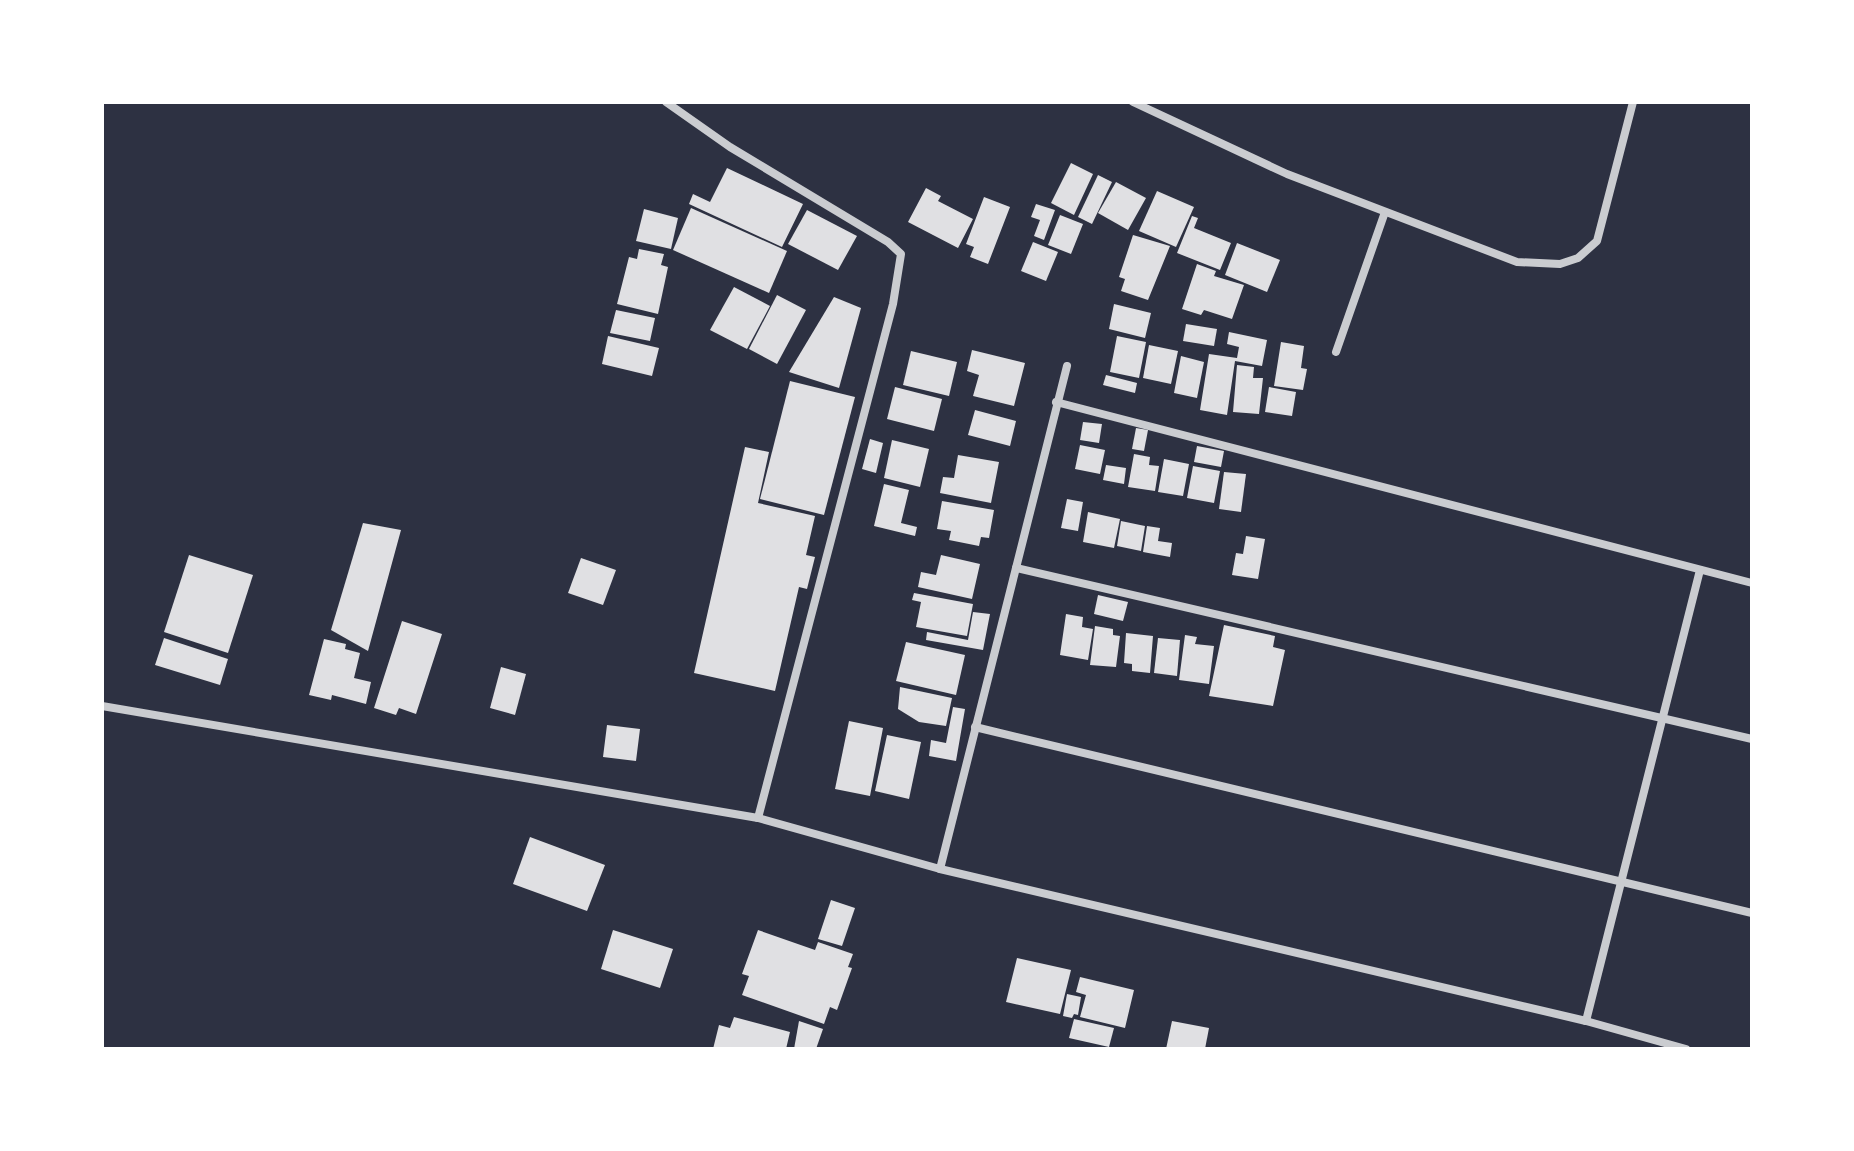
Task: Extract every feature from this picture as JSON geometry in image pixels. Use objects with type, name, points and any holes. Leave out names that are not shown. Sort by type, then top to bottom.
[{"type":"street","points":[[666,102],[730,147],[888,242],[901,254],[893,304],[758,818]]},
{"type":"street","points":[[1133,102],[1287,174],[1517,262],[1551,265],[1578,258],[1597,241],[1633,102]]},
{"type":"street","points":[[1336,352],[1385,212]]},
{"type":"street","points":[[940,869],[1067,366]]},
{"type":"street","points":[[1056,402],[1752,583]]},
{"type":"street","points":[[1016,568],[1752,739]]},
{"type":"street","points":[[1586,1021],[1700,570]]},
{"type":"street","points":[[102,706],[758,818],[940,869],[1586,1021],[1686,1049]]},
{"type":"street","points":[[975,727],[1752,913]]},
{"type":"building","points":[[1071,163],[1093,174],[1074,215],[1051,203]]},
{"type":"building","points":[[727,168],[803,204],[782,247],[689,204],[693,194],[710,202]]},
{"type":"building","points":[[1098,175],[1112,182],[1092,224],[1078,217]]},
{"type":"building","points":[[1116,182],[1146,198],[1128,230],[1098,213]]},
{"type":"building","points":[[926,188],[941,196],[938,201],[973,219],[958,248],[908,222]]},
{"type":"building","points":[[1157,191],[1194,207],[1176,247],[1139,231]]},
{"type":"building","points":[[984,197],[1010,207],[988,264],[970,257],[974,247],[966,244]]},
{"type":"building","points":[[1036,204],[1055,210],[1044,240],[1034,236],[1040,220],[1031,217]]},
{"type":"building","points":[[691,208],[787,251],[769,293],[673,250]]},
{"type":"building","points":[[644,209],[678,218],[671,249],[636,241]]},
{"type":"building","points":[[807,210],[857,236],[838,270],[788,244]]},
{"type":"building","points":[[1060,215],[1083,224],[1071,254],[1048,245]]},
{"type":"building","points":[[1192,216],[1198,218],[1194,228],[1231,243],[1220,270],[1177,253]]},
{"type":"building","points":[[1133,235],[1170,246],[1148,300],[1121,291],[1125,279],[1119,277]]},
{"type":"building","points":[[1033,242],[1058,252],[1046,281],[1021,271]]},
{"type":"building","points":[[1237,243],[1280,260],[1267,292],[1225,275]]},
{"type":"building","points":[[639,249],[664,254],[661,265],[668,267],[658,314],[617,304],[629,257],[637,259]]},
{"type":"building","points":[[1197,264],[1216,271],[1214,276],[1244,285],[1232,319],[1204,310],[1201,315],[1182,309]]},
{"type":"building","points":[[734,287],[770,306],[747,349],[710,330]]},
{"type":"building","points":[[777,295],[806,310],[777,364],[749,349]]},
{"type":"building","points":[[834,297],[861,308],[839,388],[789,372]]},
{"type":"building","points":[[1114,304],[1151,313],[1145,338],[1109,329]]},
{"type":"building","points":[[616,310],[655,318],[650,341],[610,333]]},
{"type":"building","points":[[1186,324],[1217,329],[1214,346],[1183,341]]},
{"type":"building","points":[[1229,332],[1267,340],[1262,366],[1235,361],[1227,415],[1200,410],[1209,354],[1237,358],[1239,347],[1227,344]]},
{"type":"building","points":[[608,336],[659,348],[652,376],[602,364]]},
{"type":"building","points":[[1117,336],[1146,342],[1139,378],[1110,372]]},
{"type":"building","points":[[1281,342],[1304,346],[1301,368],[1307,369],[1303,390],[1274,386]]},
{"type":"building","points":[[1149,345],[1178,351],[1171,384],[1143,378]]},
{"type":"building","points":[[972,350],[1025,363],[1014,406],[973,396],[979,375],[967,371]]},
{"type":"building","points":[[911,351],[957,362],[949,396],[903,385]]},
{"type":"building","points":[[1181,356],[1204,362],[1197,398],[1174,393]]},
{"type":"building","points":[[1237,365],[1254,367],[1253,378],[1263,378],[1259,414],[1233,412]]},
{"type":"building","points":[[1106,375],[1137,383],[1135,393],[1103,385]]},
{"type":"building","points":[[790,381],[855,397],[824,515],[760,499]]},
{"type":"building","points":[[895,387],[942,399],[934,431],[887,419]]},
{"type":"building","points":[[1269,387],[1296,392],[1292,416],[1265,412]]},
{"type":"building","points":[[975,410],[1016,421],[1010,446],[968,435]]},
{"type":"building","points":[[1083,422],[1102,424],[1099,443],[1080,440]]},
{"type":"building","points":[[1136,428],[1148,430],[1144,451],[1132,449]]},
{"type":"building","points":[[870,439],[883,443],[876,473],[862,469]]},
{"type":"building","points":[[892,440],[929,449],[920,487],[884,478]]},
{"type":"building","points":[[1080,445],[1105,450],[1100,474],[1075,469]]},
{"type":"building","points":[[1197,446],[1224,451],[1221,467],[1194,462]]},
{"type":"building","points":[[745,447],[769,452],[758,503],[815,516],[806,555],[815,557],[807,589],[799,587],[775,691],[694,673]]},
{"type":"building","points":[[1134,454],[1150,457],[1149,465],[1159,466],[1155,491],[1128,487]]},
{"type":"building","points":[[958,455],[999,462],[991,503],[940,493],[943,477],[954,478]]},
{"type":"building","points":[[1164,459],[1189,464],[1183,496],[1158,492]]},
{"type":"building","points":[[1106,465],[1126,468],[1124,484],[1103,480]]},
{"type":"building","points":[[1193,466],[1220,471],[1214,503],[1187,498]]},
{"type":"building","points":[[1224,472],[1246,474],[1241,512],[1219,509]]},
{"type":"building","points":[[884,484],[909,490],[901,523],[917,527],[915,536],[874,526]]},
{"type":"building","points":[[1067,499],[1083,502],[1078,531],[1061,528]]},
{"type":"building","points":[[942,501],[994,510],[989,538],[981,537],[979,546],[949,540],[951,531],[937,529]]},
{"type":"building","points":[[1088,512],[1120,519],[1114,548],[1083,542]]},
{"type":"building","points":[[1121,521],[1145,526],[1141,551],[1117,546]]},
{"type":"building","points":[[363,523],[401,530],[368,651],[331,630]]},
{"type":"building","points":[[1147,526],[1160,528],[1158,541],[1172,543],[1170,557],[1143,552]]},
{"type":"building","points":[[1246,536],[1265,539],[1258,579],[1232,575],[1236,553],[1243,554]]},
{"type":"building","points":[[189,555],[253,575],[228,653],[164,632]]},
{"type":"building","points":[[941,555],[980,564],[972,599],[918,587],[921,572],[936,575]]},
{"type":"building","points":[[581,558],[616,570],[603,605],[568,593]]},
{"type":"building","points":[[914,593],[973,604],[967,636],[916,627],[921,602],[912,600]]},
{"type":"building","points":[[1098,595],[1128,602],[1123,621],[1094,614]]},
{"type":"building","points":[[973,612],[990,614],[983,650],[926,640],[927,632],[968,640]]},
{"type":"building","points":[[1066,614],[1083,617],[1082,627],[1093,629],[1088,660],[1060,655]]},
{"type":"building","points":[[402,621],[442,634],[416,714],[399,708],[396,715],[374,708]]},
{"type":"building","points":[[1224,625],[1275,636],[1273,647],[1285,650],[1273,706],[1209,696]]},
{"type":"building","points":[[1095,626],[1113,629],[1113,635],[1120,636],[1116,667],[1090,665]]},
{"type":"building","points":[[1126,633],[1153,636],[1150,673],[1132,671],[1132,664],[1124,663]]},
{"type":"building","points":[[1185,635],[1197,637],[1195,644],[1214,646],[1209,684],[1179,680]]},
{"type":"building","points":[[164,638],[228,659],[220,685],[155,665]]},
{"type":"building","points":[[1158,638],[1180,640],[1177,676],[1154,673]]},
{"type":"building","points":[[324,639],[346,644],[345,649],[360,653],[354,678],[371,682],[366,704],[332,695],[331,700],[309,695]]},
{"type":"building","points":[[906,642],[965,655],[956,695],[896,681]]},
{"type":"building","points":[[501,667],[526,674],[515,715],[490,708]]},
{"type":"building","points":[[900,687],[952,698],[946,726],[919,722],[898,709]]},
{"type":"building","points":[[953,707],[965,709],[956,761],[929,756],[931,740],[946,743]]},
{"type":"building","points":[[849,721],[883,728],[870,796],[835,789]]},
{"type":"building","points":[[607,725],[640,729],[636,761],[603,757]]},
{"type":"building","points":[[887,735],[921,742],[909,799],[875,791]]},
{"type":"building","points":[[530,837],[605,865],[587,911],[513,884]]},
{"type":"building","points":[[831,900],[855,908],[842,946],[818,939]]},
{"type":"building","points":[[613,930],[673,949],[660,988],[601,969]]},
{"type":"building","points":[[758,930],[815,950],[818,942],[853,954],[848,967],[852,968],[837,1010],[830,1007],[824,1024],[742,995],[749,976],[742,974]]},
{"type":"building","points":[[1017,958],[1071,970],[1060,1014],[1006,1002]]},
{"type":"building","points":[[1080,977],[1134,990],[1125,1028],[1080,1017],[1086,995],[1076,992]]},
{"type":"building","points":[[1067,994],[1081,997],[1078,1015],[1074,1014],[1072,1018],[1063,1016]]},
{"type":"building","points":[[734,1017],[790,1032],[786,1049],[713,1049],[719,1025],[730,1028]]},
{"type":"building","points":[[1074,1019],[1114,1028],[1109,1047],[1069,1038]]},
{"type":"building","points":[[799,1021],[823,1029],[816,1049],[794,1049]]},
{"type":"building","points":[[1172,1021],[1209,1028],[1205,1049],[1166,1049]]}]
